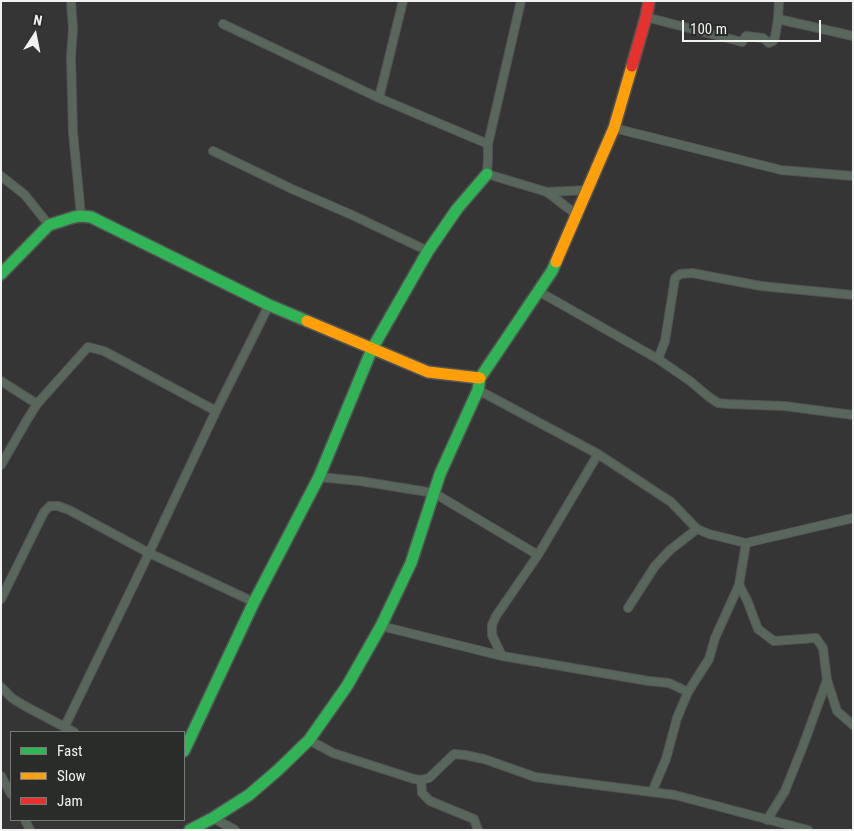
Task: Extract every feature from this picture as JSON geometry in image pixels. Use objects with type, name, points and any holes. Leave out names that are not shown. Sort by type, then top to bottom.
[{"type":"street","points":[[71,1],[73,29],[71,57],[73,132],[81,216]]},
{"type":"street","points":[[379,98],[402,1]]},
{"type":"street","points":[[185,749],[254,602],[319,477],[372,349],[428,251],[457,209],[487,174],[488,144],[521,1]]},
{"type":"street","points":[[190,830],[249,795],[309,740],[346,686],[381,626],[411,563],[440,474],[479,384],[552,271],[577,216],[614,128],[649,1]]},
{"type":"street","points":[[646,17],[742,42],[746,36],[763,38],[769,43],[775,37],[779,1]]},
{"type":"street","points":[[778,19],[853,36]]},
{"type":"street","points":[[223,24],[379,98],[488,144]]},
{"type":"street","points":[[614,128],[781,170],[853,176]]},
{"type":"street","points":[[213,151],[428,251]]},
{"type":"street","points":[[487,174],[547,192],[588,190]]},
{"type":"street","points":[[1,176],[25,195],[49,225]]},
{"type":"street","points":[[547,192],[577,216]]},
{"type":"street","points":[[1,274],[49,225],[81,216],[91,217],[269,305],[428,372],[479,384],[598,454],[671,502],[698,529],[709,534],[746,543],[853,518]]},
{"type":"street","points":[[658,359],[665,341],[675,278],[680,274],[692,273],[761,286],[853,295]]},
{"type":"street","points":[[538,291],[658,359],[718,403],[784,406],[853,415]]},
{"type":"street","points":[[65,726],[269,305]]},
{"type":"street","points":[[1,465],[37,404],[88,348],[104,351],[216,411]]},
{"type":"street","points":[[1,381],[37,404]]},
{"type":"street","points":[[502,656],[492,635],[492,625],[496,616],[538,555],[598,454]]},
{"type":"street","points":[[319,477],[360,481],[434,493],[538,555]]},
{"type":"street","points":[[1,599],[44,512],[50,506],[58,506],[149,553],[254,602]]},
{"type":"street","points":[[628,608],[655,566],[670,550],[698,529]]},
{"type":"street","points":[[652,792],[666,758],[677,718],[688,692],[709,658],[715,638],[738,585],[746,543]]},
{"type":"street","points":[[738,585],[747,600],[758,629],[774,641],[816,638],[823,648],[827,680],[837,711],[853,725]]},
{"type":"street","points":[[381,626],[502,656],[669,683],[688,692]]},
{"type":"street","points":[[767,820],[786,791],[827,680]]},
{"type":"street","points":[[1,687],[12,698],[23,705],[72,731]]},
{"type":"street","points":[[309,740],[333,752],[421,780],[429,778],[454,754],[465,755],[484,759],[535,777],[675,795],[808,830]]},
{"type":"street","points":[[1,776],[10,792]]},
{"type":"street","points":[[421,780],[422,793],[430,802],[474,820],[478,830]]},
{"type":"street","points":[[213,818],[236,830]]},
{"type":"traffic: fast","points":[[185,749],[254,602],[319,477],[372,349],[428,251],[457,209],[487,174]]},
{"type":"traffic: fast","points":[[1,274],[49,225],[74,217],[91,217],[269,305],[307,321]]},
{"type":"traffic: fast","points":[[190,830],[249,795],[278,770],[309,740],[347,686],[381,626],[411,563],[440,474],[478,390],[480,378],[552,271],[556,262]]},
{"type":"traffic: slow","points":[[556,262],[614,128],[632,66]]},
{"type":"traffic: slow","points":[[307,321],[428,372],[480,378]]},
{"type":"traffic: jam","points":[[632,66],[649,1]]}]
